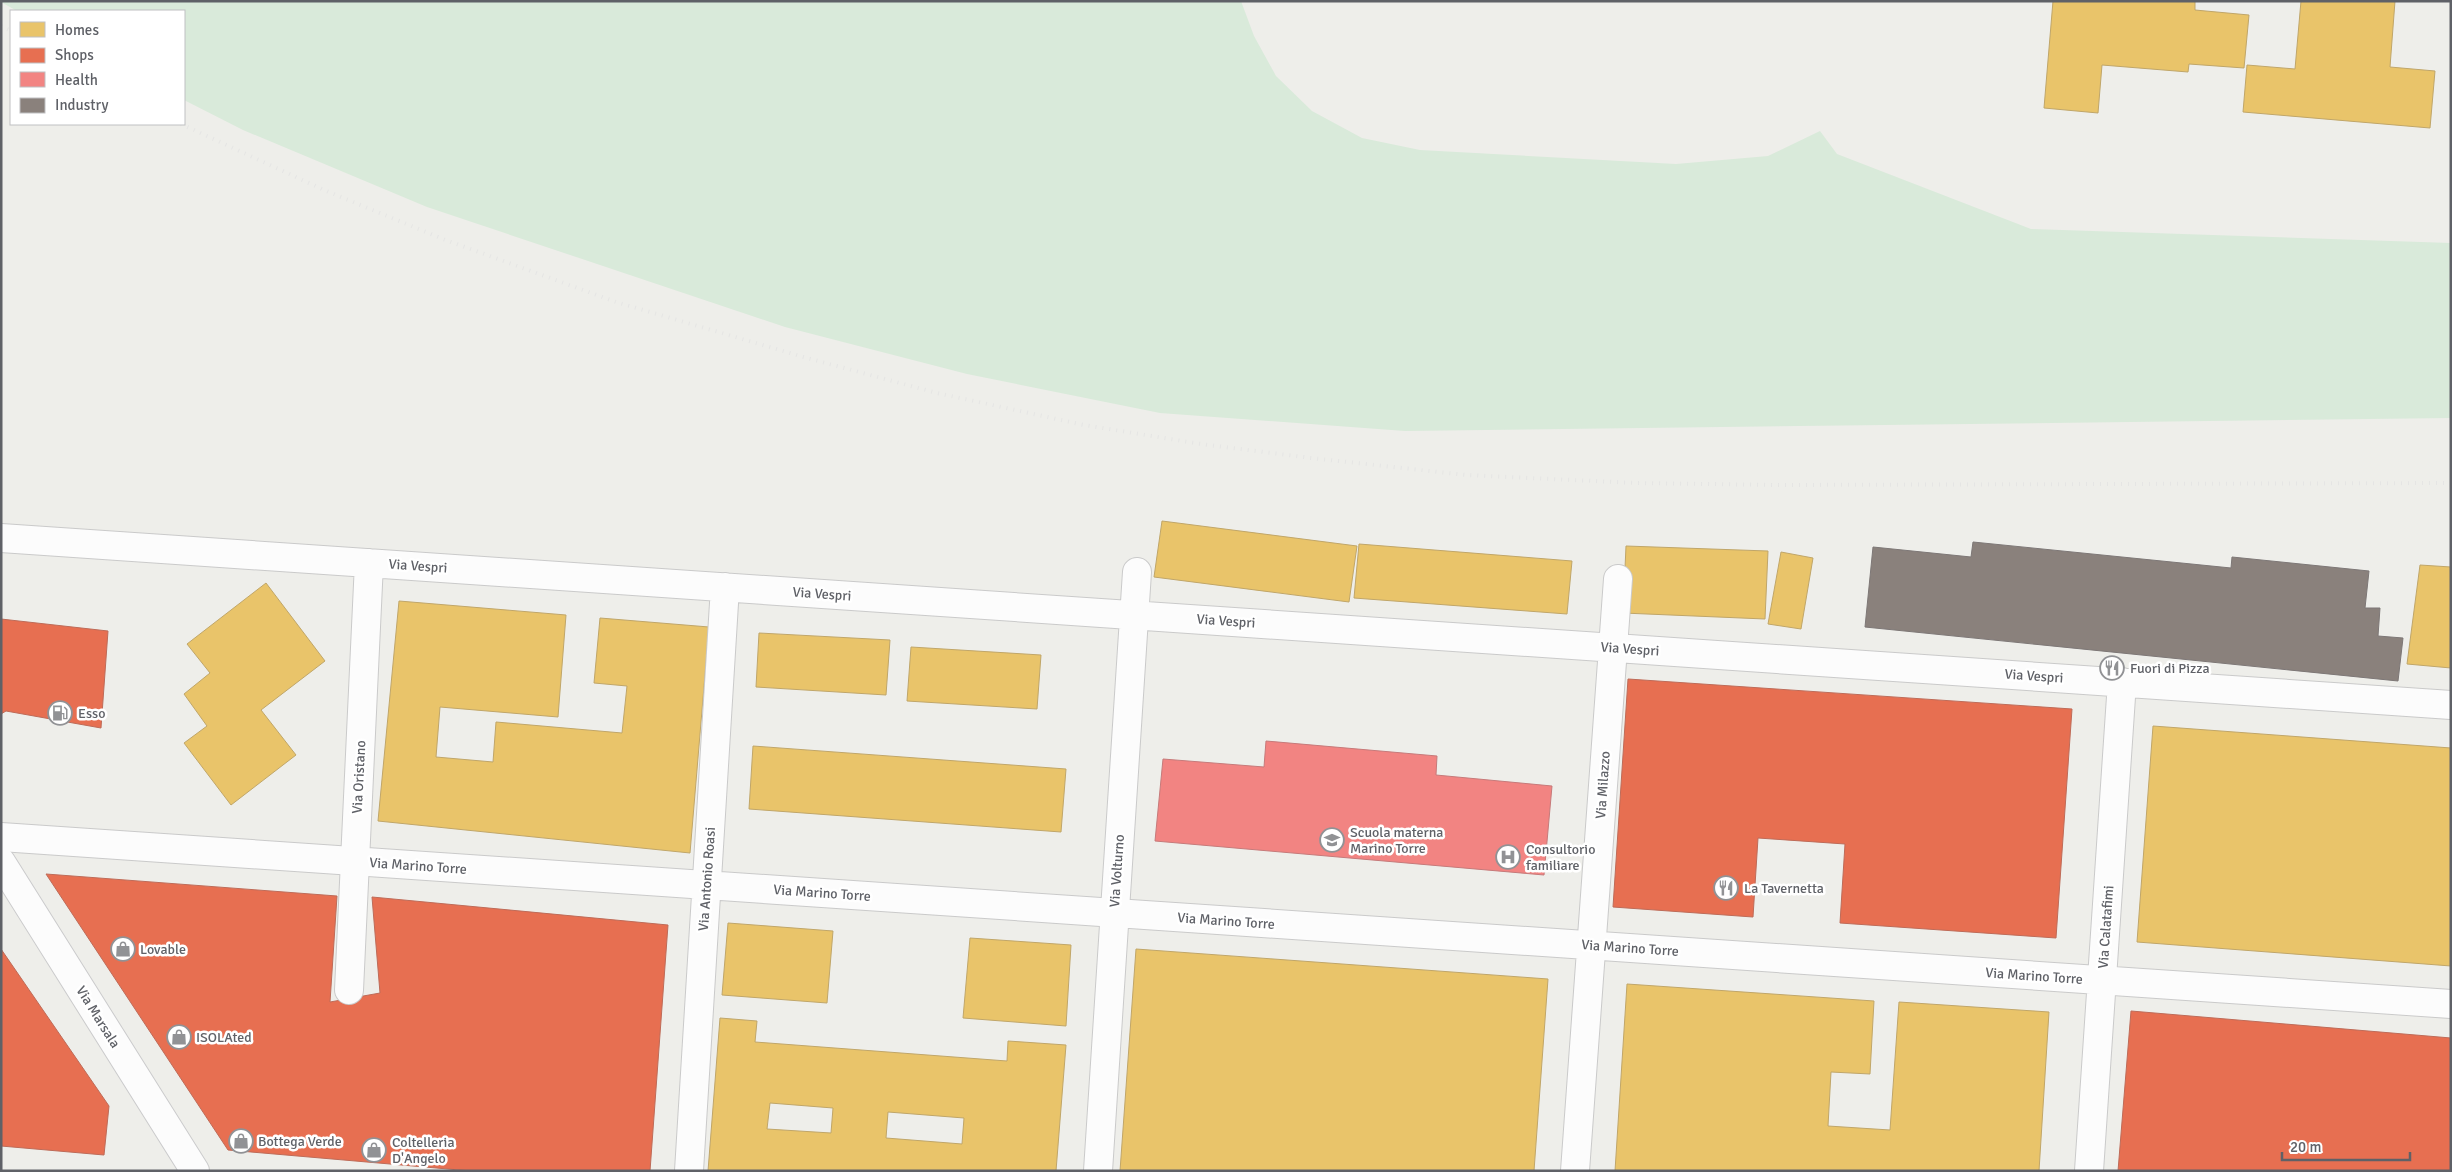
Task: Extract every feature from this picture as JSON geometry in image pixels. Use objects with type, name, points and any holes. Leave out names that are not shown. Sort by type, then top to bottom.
[{"type":"street","name":"Via Vespri","points":[[1,538],[2451,705]]},
{"type":"street","name":"Via Oristano","points":[[349,990],[369,563]]},
{"type":"street","name":"Via Volturno","points":[[1098,1171],[1137,572]]},
{"type":"street","name":"Via Milazzo","points":[[1575,1171],[1618,579]]},
{"type":"street","name":"Via Antonio Roasi","points":[[689,1171],[725,587]]},
{"type":"street","name":"Via Calatafimi","points":[[2089,1171],[2122,682]]},
{"type":"street","name":"Via Marino Torre","points":[[1,837],[2451,1004]]},
{"type":"street","name":"Via Marsala","points":[[1,862],[195,1171]]},
{"type":"green space","points":[[1241,1],[1254,36],[1276,76],[1312,111],[1362,138],[1420,150],[1676,164],[1768,156],[1820,131],[1837,154],[2031,229],[2451,243],[2451,418],[1405,431],[1160,413],[967,374],[785,327],[427,207],[243,130],[185,101],[185,10],[15,10],[1,2]]},
{"type":"building: Homes","points":[[2053,1],[2195,1],[2195,10],[2249,15],[2244,68],[2189,64],[2188,72],[2102,65],[2098,113],[2044,108]]},
{"type":"building: Homes","points":[[2301,1],[2395,1],[2390,67],[2435,71],[2430,128],[2243,112],[2247,65],[2295,69]]},
{"type":"building: Homes","points":[[1162,521],[1357,546],[1349,602],[1154,577]]},
{"type":"building: Homes","points":[[1359,544],[1572,561],[1567,614],[1354,598]]},
{"type":"building: Homes","points":[[1626,546],[1768,551],[1765,619],[1623,613]]},
{"type":"building: Homes","points":[[1781,552],[1813,558],[1801,629],[1768,624]]},
{"type":"building: Homes","points":[[2420,565],[2451,567],[2451,668],[2407,664]]},
{"type":"building: Homes","points":[[266,583],[325,661],[261,710],[296,755],[231,805],[184,743],[207,726],[184,694],[210,673],[187,644]]},
{"type":"building: Homes","points":[[399,601],[566,615],[558,717],[440,707],[436,757],[493,762],[496,722],[622,733],[627,686],[594,683],[600,618],[709,627],[690,853],[378,821]]},
{"type":"building: Homes","points":[[759,633],[890,640],[886,695],[756,687]]},
{"type":"building: Homes","points":[[911,647],[1041,655],[1037,709],[907,701]]},
{"type":"building: Homes","points":[[2153,726],[2451,748],[2451,966],[2137,942]]},
{"type":"building: Homes","points":[[753,746],[1066,769],[1061,832],[749,809]]},
{"type":"building: Homes","points":[[728,923],[833,931],[827,1003],[722,995]]},
{"type":"building: Homes","points":[[970,938],[1071,945],[1066,1026],[963,1018]]},
{"type":"building: Homes","points":[[1136,949],[1548,979],[1534,1171],[1120,1171]]},
{"type":"building: Homes","points":[[1627,984],[1874,1001],[1870,1074],[1831,1072],[1828,1126],[1890,1130],[1899,1002],[2049,1012],[2039,1171],[1615,1171]]},
{"type":"building: Homes","points":[[720,1018],[757,1021],[755,1042],[1007,1061],[1008,1041],[1066,1045],[1056,1171],[708,1171]],"holes":[[[770,1103],[833,1108],[831,1133],[767,1129]],[[888,1112],[964,1118],[962,1144],[886,1138]]]},
{"type":"building: Shops","points":[[1,619],[108,631],[101,728],[6,711],[1,714]]},
{"type":"building: Shops","points":[[1628,679],[2072,709],[2056,938],[1840,923],[1845,844],[1758,838],[1753,917],[1613,907]]},
{"type":"building: Shops","points":[[46,874],[337,896],[330,1002],[380,993],[372,897],[668,925],[650,1171],[471,1171],[228,1150]]},
{"type":"building: Shops","points":[[1,949],[109,1106],[104,1155],[1,1146]]},
{"type":"building: Shops","points":[[2131,1011],[2451,1038],[2451,1171],[2118,1171]]},
{"type":"building: Health","points":[[1266,741],[1437,756],[1436,775],[1552,786],[1544,875],[1155,841],[1163,759],[1264,767]]},
{"type":"building: Industry","points":[[1973,542],[2231,568],[2232,557],[2369,571],[2365,608],[2380,608],[2378,636],[2403,638],[2398,681],[1865,627],[1873,547],[1971,557]]},
{"type":"railway","points":[[1,26],[10,30]]},
{"type":"railway","points":[[183,125],[324,190],[443,239],[616,302],[807,358],[937,393],[1084,425],[1201,444],[1466,475],[1636,483],[1779,485],[2451,483]]},
{"type":"place","name":"Fuori di Pizza","points":[[2112,668]]},
{"type":"place","name":"Esso","points":[[60,713]]},
{"type":"place","name":"Scuola materna Marino Torre","points":[[1332,840]]},
{"type":"place","name":"Consultorio familiare","points":[[1508,857]]},
{"type":"place","name":"La Tavernetta","points":[[1726,888]]},
{"type":"place","name":"Lovable","points":[[123,949]]},
{"type":"place","name":"ISOLAted","points":[[179,1037]]},
{"type":"place","name":"Bottega Verde","points":[[241,1141]]},
{"type":"place","name":"Coltelleria D'Angelo","points":[[374,1150]]}]
